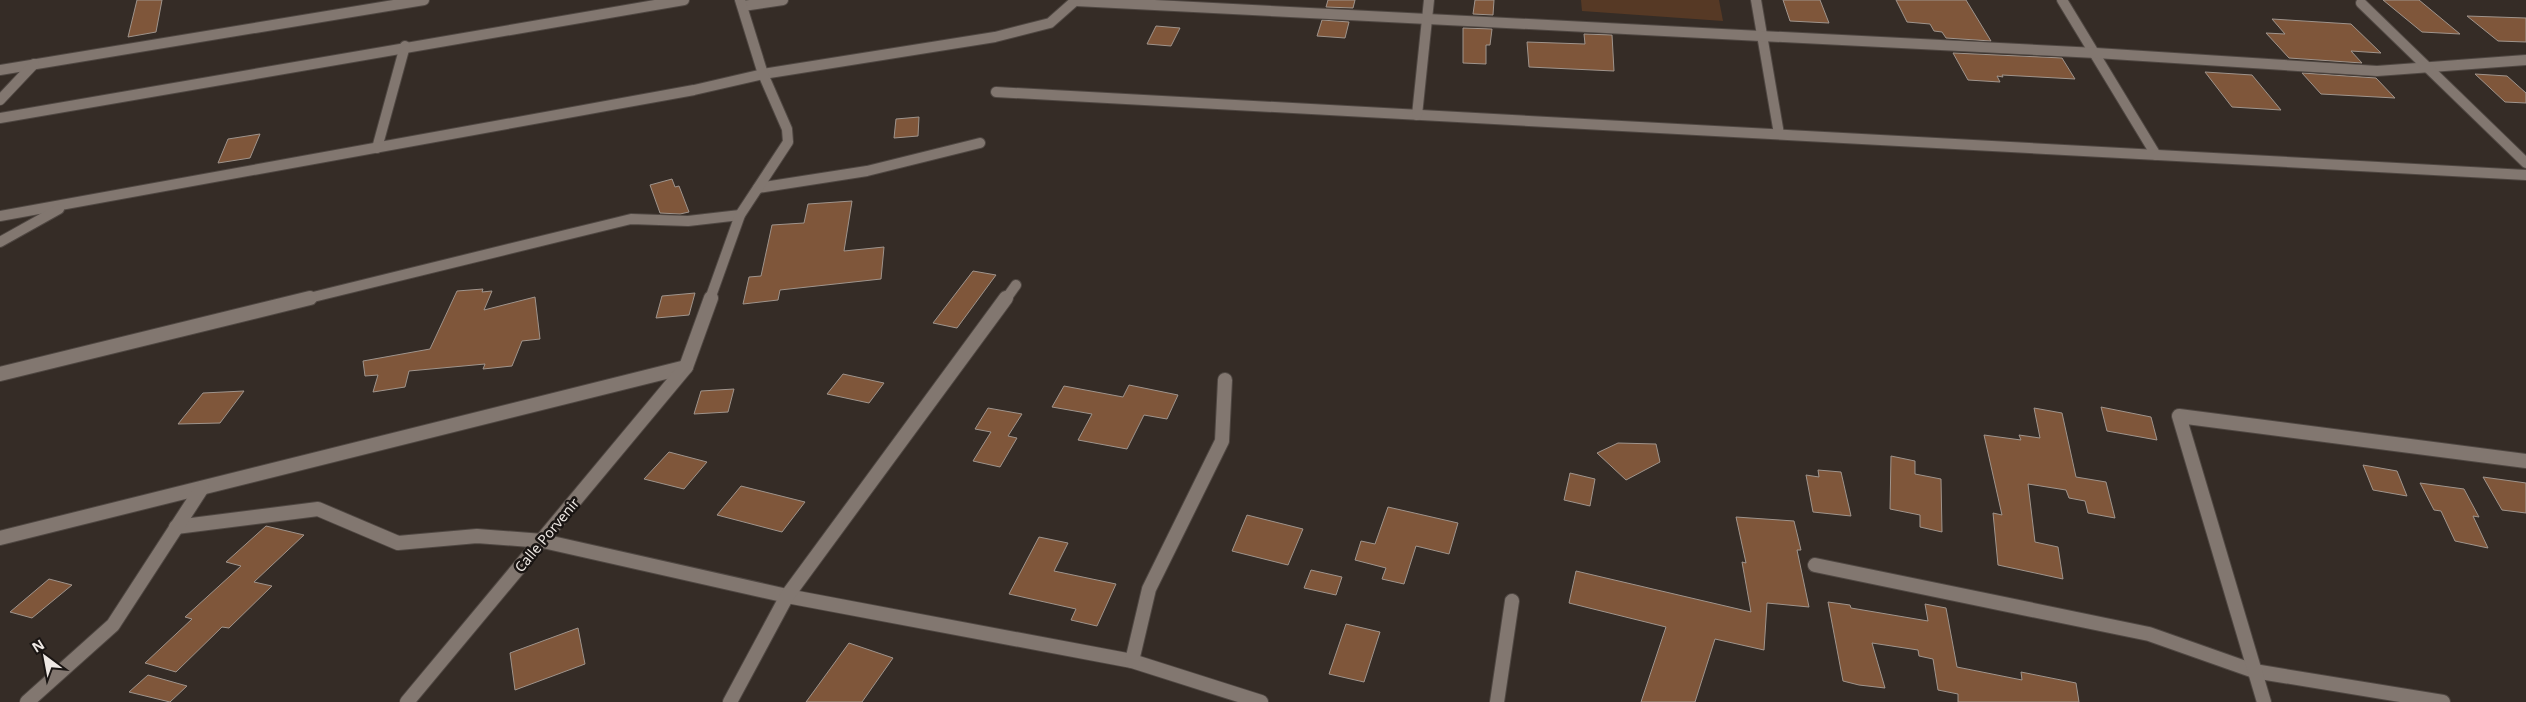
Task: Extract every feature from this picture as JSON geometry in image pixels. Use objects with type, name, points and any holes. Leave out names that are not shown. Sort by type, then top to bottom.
[{"type":"street","points":[[358,11],[360,0]]},
{"type":"street","points":[[0,70],[424,0]]},
{"type":"street","points":[[0,118],[405,46],[684,0]]},
{"type":"street","points":[[0,538],[686,367],[740,215],[788,142],[787,129],[763,74],[742,3],[783,0]]},
{"type":"street","points":[[0,216],[694,90],[763,74],[995,37],[1050,23],[1076,0],[2096,53],[2377,71],[2526,60]]},
{"type":"street","points":[[1418,114],[1430,0]]},
{"type":"street","points":[[1756,0],[1779,134]]},
{"type":"street","points":[[2062,0],[2096,53],[2156,155]]},
{"type":"street","points":[[2361,3],[2526,163]]},
{"type":"street","points":[[377,148],[405,46]]},
{"type":"street","points":[[0,100],[34,64]]},
{"type":"street","points":[[996,92],[2526,175]]},
{"type":"street","points":[[758,188],[867,171],[980,143]]},
{"type":"street","points":[[0,242],[68,204]]},
{"type":"street","points":[[0,374],[631,218],[701,221],[740,215]]},
{"type":"street","points":[[730,702],[788,596],[1016,285]]},
{"type":"street","name":"Calle Porvenir","points":[[407,702],[686,367]]},
{"type":"street","points":[[1132,661],[1149,589],[1222,441],[1225,380]]},
{"type":"street","points":[[2264,702],[2179,416],[2526,461]]},
{"type":"street","points":[[27,702],[112,625],[202,488]]},
{"type":"street","points":[[176,527],[318,509],[398,543],[477,536],[542,541],[788,596],[1132,661],[1261,702]]},
{"type":"street","points":[[1814,564],[2149,634],[2254,671],[2442,702]]},
{"type":"street","points":[[1497,702],[1512,601]]},
{"type":"shaded area","points":[[1581,0],[1719,0],[1723,21],[1582,11]]},
{"type":"building","points":[[137,0],[162,0],[156,32],[128,37]]},
{"type":"building","points":[[1328,0],[1355,0],[1353,8],[1326,7]]},
{"type":"building","points":[[1475,0],[1494,0],[1493,15],[1473,14]]},
{"type":"building","points":[[1783,0],[1820,0],[1829,23],[1790,21]]},
{"type":"building","points":[[1896,0],[1966,0],[1991,41],[1946,38],[1942,32],[1934,31],[1930,24],[1907,22]]},
{"type":"building","points":[[2383,0],[2419,0],[2460,34],[2422,32]]},
{"type":"building","points":[[2467,16],[2526,18],[2526,42],[2498,41]]},
{"type":"building","points":[[2272,19],[2351,24],[2381,53],[2351,51],[2362,63],[2289,58],[2266,33],[2285,34]]},
{"type":"building","points":[[1322,20],[1349,22],[1345,38],[1317,36]]},
{"type":"building","points":[[1156,26],[1180,28],[1171,46],[1147,44]]},
{"type":"building","points":[[1463,28],[1492,29],[1490,45],[1486,45],[1486,64],[1463,63]]},
{"type":"building","points":[[1584,34],[1612,35],[1614,71],[1529,67],[1527,42],[1585,44]]},
{"type":"building","points":[[1953,53],[2062,58],[2075,79],[2002,75],[2003,77],[1997,76],[2000,82],[1968,80]]},
{"type":"building","points":[[2205,72],[2252,75],[2281,110],[2232,107]]},
{"type":"building","points":[[2302,73],[2376,78],[2395,98],[2321,94]]},
{"type":"building","points":[[2475,74],[2507,76],[2526,93],[2526,103],[2505,102]]},
{"type":"building","points":[[919,117],[918,136],[894,138],[896,119]]},
{"type":"building","points":[[260,134],[250,158],[218,163],[228,139]]},
{"type":"building","points":[[672,179],[675,187],[679,186],[689,212],[680,214],[660,213],[650,185]]},
{"type":"building","points":[[852,201],[844,251],[884,247],[881,279],[780,290],[778,300],[743,304],[749,277],[761,276],[772,225],[804,223],[808,204]]},
{"type":"building","points":[[973,271],[996,275],[957,328],[933,323]]},
{"type":"building","points":[[483,289],[482,292],[492,291],[484,310],[535,297],[540,339],[522,341],[512,366],[483,369],[485,364],[409,371],[405,387],[373,392],[378,375],[365,376],[363,361],[430,349],[457,291]]},
{"type":"building","points":[[695,293],[689,315],[656,318],[662,296]]},
{"type":"building","points":[[843,374],[884,383],[869,403],[827,394]]},
{"type":"building","points":[[1129,385],[1178,395],[1167,419],[1144,415],[1127,449],[1078,440],[1092,414],[1052,407],[1064,386],[1123,397]]},
{"type":"building","points":[[734,389],[728,412],[694,414],[701,391]]},
{"type":"building","points":[[244,391],[220,423],[178,424],[203,393]]},
{"type":"building","points":[[2101,407],[2151,417],[2157,440],[2107,431]]},
{"type":"building","points":[[988,408],[1022,414],[1008,436],[1017,438],[1000,467],[973,461],[991,432],[975,429]]},
{"type":"building","points":[[2034,408],[2062,413],[2076,477],[2106,482],[2115,518],[2088,513],[2085,501],[2069,498],[2066,490],[2028,484],[2035,542],[2058,547],[2063,579],[1998,565],[1993,513],[2002,515],[1984,435],[2021,440],[2019,435],[2040,438]]},
{"type":"building","points":[[1618,443],[1656,444],[1660,462],[1626,480],[1597,453]]},
{"type":"building","points":[[669,452],[707,462],[684,489],[644,479]]},
{"type":"building","points":[[1891,456],[1915,461],[1915,474],[1941,479],[1942,532],[1920,527],[1920,515],[1890,509]]},
{"type":"building","points":[[2363,465],[2397,471],[2407,496],[2373,490]]},
{"type":"building","points":[[1818,470],[1841,472],[1851,516],[1813,512],[1806,475],[1819,477]]},
{"type":"building","points":[[1570,473],[1595,479],[1590,506],[1564,500]]},
{"type":"building","points":[[2483,477],[2526,483],[2526,513],[2502,510]]},
{"type":"building","points":[[2420,483],[2464,489],[2479,517],[2473,516],[2488,548],[2455,541],[2441,511],[2434,510]]},
{"type":"building","points":[[741,486],[805,502],[782,532],[717,515]]},
{"type":"building","points":[[1388,507],[1458,523],[1449,554],[1416,546],[1404,584],[1382,579],[1386,568],[1355,560],[1361,541],[1375,544]]},
{"type":"building","points":[[1247,515],[1303,529],[1288,565],[1232,551]]},
{"type":"building","points":[[1736,517],[1794,521],[1801,550],[1797,550],[1809,607],[1767,603],[1764,650],[1715,639],[1695,702],[1641,702],[1666,627],[1569,603],[1576,571],[1751,612],[1742,562],[1746,563]]},
{"type":"building","points":[[266,526],[304,535],[254,582],[272,586],[229,628],[222,627],[176,672],[145,663],[192,619],[185,617],[241,566],[226,562]]},
{"type":"building","points":[[1039,537],[1068,543],[1054,571],[1116,584],[1097,626],[1071,620],[1076,609],[1009,594]]},
{"type":"building","points":[[1311,570],[1342,577],[1336,595],[1304,588]]},
{"type":"building","points":[[49,579],[72,585],[32,618],[10,612]]},
{"type":"building","points":[[1828,602],[1850,605],[1851,608],[1928,621],[1925,604],[1946,608],[1957,667],[2022,680],[2021,672],[2076,683],[2079,702],[1958,702],[1958,694],[1938,690],[1933,659],[1919,656],[1918,650],[1872,643],[1885,688],[1843,681]]},
{"type":"building","points":[[1346,624],[1380,632],[1364,682],[1329,674]]},
{"type":"building","points":[[578,628],[585,664],[515,690],[510,653]]},
{"type":"building","points":[[849,643],[893,658],[862,702],[806,702]]},
{"type":"building","points":[[148,675],[187,686],[170,702],[129,692]]}]
